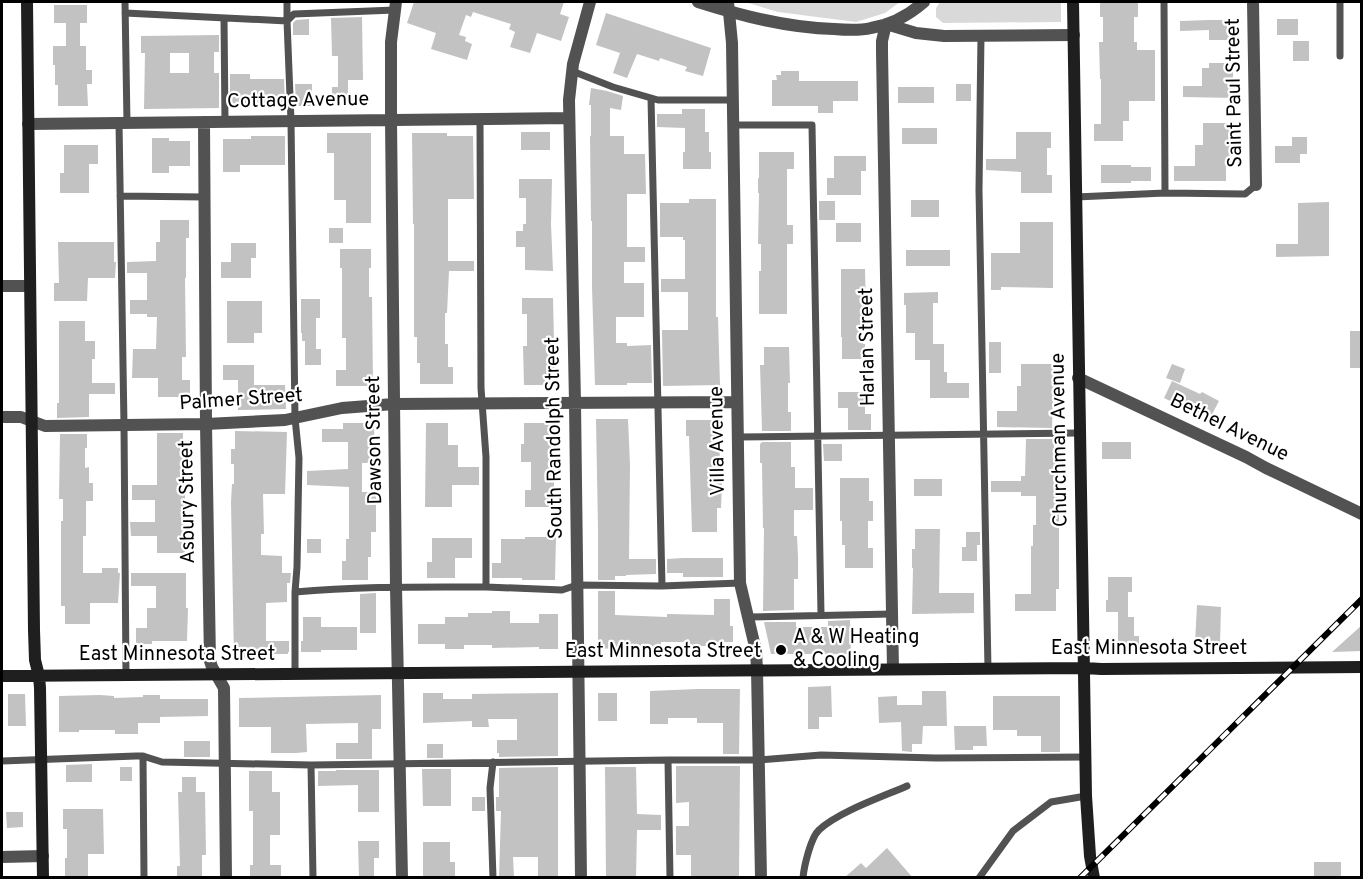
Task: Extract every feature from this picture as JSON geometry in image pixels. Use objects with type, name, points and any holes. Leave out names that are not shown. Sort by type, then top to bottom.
[{"type":"street","points":[[27,2],[35,640],[39,676],[43,878]]},
{"type":"street","name":"South Randolph Street","points":[[581,878],[569,100],[572,71],[590,2]]},
{"type":"street","points":[[698,2],[729,6],[780,23],[812,28],[862,30],[886,24],[904,16],[924,2]]},
{"type":"street","name":"Churchman Avenue","points":[[1073,2],[1086,796],[1090,856],[1094,878]]},
{"type":"street","name":"Saint Paul Street","points":[[1253,2],[1256,185]]},
{"type":"street","name":"Dawson Street","points":[[396,6],[391,51],[391,120],[402,878]]},
{"type":"street","name":"Villa Avenue","points":[[729,6],[734,125],[740,583],[756,651],[761,878]]},
{"type":"street","points":[[886,24],[927,34],[1074,35]]},
{"type":"street","name":"Harlan Street","points":[[886,24],[882,52],[893,669]]},
{"type":"street","name":"Cottage Avenue","points":[[28,124],[569,118]]},
{"type":"street","name":"Asbury Street","points":[[204,122],[210,661],[224,688],[226,878]]},
{"type":"street","points":[[2,286],[30,286]]},
{"type":"street","name":"Bethel Avenue","points":[[1078,378],[1362,514]]},
{"type":"street","name":"Palmer Street","points":[[2,417],[21,417],[45,426],[206,424],[285,420],[342,408],[394,404],[737,402]]},
{"type":"street","name":"East Minnesota Street","points":[[2,676],[1362,668]]},
{"type":"street","points":[[2,857],[43,856]]},
{"type":"lane","points":[[125,2],[120,196],[126,675]]},
{"type":"lane","points":[[287,2],[295,418],[299,458],[295,674]]},
{"type":"lane","points":[[1164,2],[1165,193]]},
{"type":"lane","points":[[1340,2],[1340,56]]},
{"type":"lane","points":[[125,13],[287,21],[294,14],[396,6]]},
{"type":"lane","points":[[224,18],[225,122]]},
{"type":"lane","points":[[981,35],[980,190],[988,669]]},
{"type":"lane","points":[[572,71],[658,100],[733,100]]},
{"type":"lane","points":[[651,98],[662,586]]},
{"type":"lane","points":[[480,119],[481,388],[486,457],[486,587]]},
{"type":"lane","points":[[734,125],[812,125],[821,614]]},
{"type":"lane","points":[[1077,198],[1165,193],[1245,194],[1256,185]]},
{"type":"lane","points":[[120,196],[204,197]]},
{"type":"lane","points":[[738,437],[1079,433]]},
{"type":"lane","points":[[295,592],[396,587],[562,590],[577,585],[662,586],[740,583]]},
{"type":"lane","points":[[747,617],[892,614]]},
{"type":"lane","points":[[2,761],[143,756],[162,762],[311,765],[760,760],[821,755],[936,758],[1086,757]]},
{"type":"lane","points":[[143,756],[144,878]]},
{"type":"lane","points":[[668,760],[670,878]]},
{"type":"lane","points":[[493,762],[489,788],[493,878]]},
{"type":"lane","points":[[311,765],[313,878]]},
{"type":"lane","points":[[803,878],[805,863],[817,831],[842,814],[907,786]]},
{"type":"lane","points":[[979,878],[1013,831],[1051,802],[1086,796]]},
{"type":"shaded area","points":[[745,2],[900,2],[885,13],[856,22],[778,12]]},
{"type":"shaded area","points":[[940,2],[1061,2],[1061,22],[943,23],[936,17],[936,8]]},
{"type":"building","points":[[414,2],[564,2],[560,14],[569,17],[561,41],[537,33],[530,53],[510,47],[515,32],[509,29],[511,24],[473,12],[471,17],[466,15],[459,35],[466,37],[465,41],[472,44],[467,60],[431,49],[436,33],[407,23]]},
{"type":"building","points":[[1100,2],[1138,2],[1138,17],[1134,17],[1134,42],[1137,42],[1137,50],[1155,50],[1155,101],[1129,101],[1129,121],[1123,121],[1123,141],[1094,141],[1094,124],[1101,124],[1099,42],[1103,42],[1103,17],[1100,17]]},
{"type":"building","points":[[54,5],[87,5],[87,23],[80,23],[80,46],[86,46],[86,70],[92,70],[92,84],[87,84],[88,106],[58,106],[53,46],[66,46],[66,23],[54,23]]},
{"type":"building","points":[[606,13],[711,48],[703,76],[685,71],[687,67],[660,58],[659,61],[637,54],[627,78],[613,73],[620,53],[596,45]]},
{"type":"building","points":[[362,17],[363,80],[348,80],[348,103],[332,103],[332,87],[338,87],[338,56],[332,56],[331,18]]},
{"type":"building","points":[[309,19],[309,35],[293,35],[293,23],[296,20]]},
{"type":"building","points":[[1277,19],[1298,19],[1298,35],[1277,35]]},
{"type":"building","points":[[1234,20],[1234,40],[1209,40],[1209,30],[1180,31],[1180,21]]},
{"type":"building","points":[[219,35],[219,52],[214,52],[214,73],[219,73],[219,108],[144,109],[145,53],[141,53],[141,36]],"holes":[[[170,53],[189,53],[189,73],[170,73]]]},
{"type":"building","points":[[1293,41],[1309,41],[1309,61],[1293,61]]},
{"type":"building","points":[[1209,63],[1233,63],[1235,98],[1183,97],[1183,86],[1202,86],[1202,68],[1209,68]]},
{"type":"building","points":[[781,71],[799,71],[799,81],[858,81],[858,101],[833,101],[833,113],[818,113],[818,106],[772,106],[772,80],[777,80],[776,75],[781,75]]},
{"type":"building","points":[[230,74],[250,74],[250,79],[284,79],[285,103],[230,104]]},
{"type":"building","points":[[295,84],[312,84],[312,106],[296,106]]},
{"type":"building","points":[[956,84],[971,84],[971,101],[956,101]]},
{"type":"building","points":[[898,87],[934,87],[934,103],[898,103]]},
{"type":"building","points":[[591,88],[623,96],[621,110],[610,108],[610,136],[624,136],[624,154],[645,154],[646,194],[627,194],[627,247],[645,247],[645,262],[624,262],[624,283],[644,283],[644,317],[616,317],[616,343],[627,343],[627,346],[651,345],[652,383],[595,385],[591,105],[589,105]]},
{"type":"building","points":[[682,109],[705,109],[705,132],[709,132],[711,169],[683,169],[685,128],[657,127],[657,114],[682,114]]},
{"type":"building","points":[[1203,123],[1235,123],[1235,141],[1231,141],[1231,161],[1226,161],[1226,181],[1174,181],[1174,166],[1195,166],[1195,145],[1203,145]]},
{"type":"building","points":[[902,128],[937,128],[937,144],[902,144]]},
{"type":"building","points":[[521,132],[550,132],[550,150],[521,150]]},
{"type":"building","points":[[1016,132],[1051,132],[1051,148],[1047,148],[1047,175],[1052,175],[1052,193],[1021,193],[1021,172],[986,170],[986,159],[1016,159]]},
{"type":"building","points":[[327,133],[371,133],[371,223],[346,223],[346,200],[334,200],[334,153],[327,153]]},
{"type":"building","points":[[412,133],[473,136],[474,199],[448,199],[448,261],[474,261],[474,271],[449,271],[445,344],[448,344],[448,367],[453,367],[453,384],[420,384],[417,337],[414,337]]},
{"type":"building","points":[[251,136],[285,136],[285,165],[240,165],[240,172],[223,172],[223,139],[251,139]]},
{"type":"building","points":[[1292,137],[1307,137],[1307,154],[1300,154],[1300,163],[1275,163],[1275,146],[1292,146]]},
{"type":"building","points":[[152,138],[190,141],[190,166],[169,166],[169,173],[152,173]]},
{"type":"building","points":[[64,145],[98,145],[98,164],[89,164],[89,193],[60,193],[60,173],[64,173]]},
{"type":"building","points":[[759,152],[794,152],[794,169],[787,169],[787,225],[793,225],[793,244],[787,244],[787,314],[759,314],[761,244],[758,244]]},
{"type":"building","points":[[834,156],[866,156],[866,171],[861,171],[861,195],[827,195],[827,178],[834,178]]},
{"type":"building","points":[[1101,165],[1151,167],[1151,181],[1101,183]]},
{"type":"building","points":[[519,179],[552,179],[553,271],[525,270],[525,247],[516,247],[516,231],[523,231],[523,224],[526,224],[526,198],[519,198]]},
{"type":"building","points":[[689,199],[716,199],[716,317],[718,317],[720,385],[663,386],[662,330],[688,330],[688,292],[661,292],[661,279],[685,279],[685,240],[683,237],[660,237],[660,203],[689,203]]},
{"type":"building","points":[[911,200],[939,200],[939,217],[911,217]]},
{"type":"building","points":[[819,201],[835,201],[835,220],[819,220]]},
{"type":"building","points":[[1329,202],[1329,256],[1276,257],[1276,244],[1298,244],[1298,203]]},
{"type":"building","points":[[160,220],[189,220],[185,278],[186,357],[182,357],[182,380],[190,380],[190,397],[158,397],[158,378],[132,378],[133,349],[156,349],[157,317],[147,317],[147,314],[130,314],[130,300],[147,300],[147,273],[127,273],[127,262],[156,261],[156,242],[160,242]]},
{"type":"building","points":[[1020,222],[1053,222],[1053,288],[1001,287],[1001,290],[991,290],[991,253],[1020,253]]},
{"type":"building","points":[[836,223],[861,223],[861,242],[836,242]]},
{"type":"building","points":[[329,228],[343,228],[343,243],[329,243]]},
{"type":"building","points":[[58,242],[114,242],[115,278],[88,278],[87,301],[54,301],[54,283],[59,283]]},
{"type":"building","points":[[231,243],[256,243],[256,258],[251,258],[251,278],[221,278],[221,262],[231,262]]},
{"type":"building","points":[[340,249],[371,249],[369,297],[372,297],[373,386],[336,386],[336,370],[346,370],[346,338],[342,338]]},
{"type":"building","points":[[906,250],[950,250],[950,266],[906,266]]},
{"type":"building","points":[[841,269],[865,269],[866,309],[863,309],[863,344],[865,344],[865,359],[842,359]]},
{"type":"building","points":[[938,292],[938,303],[933,303],[933,344],[944,344],[944,372],[947,372],[947,383],[969,383],[969,398],[930,398],[930,360],[915,360],[915,333],[906,333],[904,293]]},
{"type":"building","points":[[522,298],[553,298],[555,385],[524,385],[523,346],[527,346],[527,314],[522,314]]},
{"type":"building","points":[[301,299],[320,299],[320,318],[316,318],[316,349],[321,349],[321,365],[305,365],[305,341],[302,341],[301,333]]},
{"type":"building","points":[[227,301],[262,301],[262,333],[254,333],[254,343],[227,343]]},
{"type":"building","points":[[59,321],[85,321],[85,341],[95,341],[92,383],[115,383],[115,394],[89,394],[89,417],[57,418]]},
{"type":"building","points":[[1350,331],[1362,331],[1362,368],[1350,368]]},
{"type":"building","points":[[989,342],[1001,342],[1001,373],[989,373]]},
{"type":"building","points":[[764,347],[789,347],[788,412],[791,412],[791,431],[762,431],[760,365],[764,365]]},
{"type":"building","points":[[1021,364],[1054,364],[1052,428],[997,427],[997,411],[1017,411],[1017,386],[1021,386]]},
{"type":"building","points":[[1172,364],[1185,369],[1180,383],[1166,378]]},
{"type":"building","points":[[223,365],[254,365],[254,385],[285,385],[286,409],[238,410],[238,380],[223,380]]},
{"type":"building","points":[[1172,381],[1219,401],[1209,420],[1164,398]]},
{"type":"building","points":[[838,392],[865,392],[865,414],[871,414],[871,430],[848,430],[848,408],[838,408]]},
{"type":"building","points":[[596,419],[628,419],[629,559],[656,559],[656,574],[615,576],[615,580],[598,580]]},
{"type":"building","points":[[686,420],[719,420],[722,483],[721,508],[717,508],[717,532],[692,532],[689,436],[686,436]]},
{"type":"building","points":[[343,423],[374,423],[375,463],[362,463],[362,492],[376,492],[376,532],[371,532],[368,580],[342,580],[342,561],[346,561],[346,539],[349,539],[349,487],[307,485],[307,471],[348,469],[348,442],[322,442],[322,429],[343,429]]},
{"type":"building","points":[[426,423],[448,423],[448,445],[458,445],[458,467],[479,467],[479,485],[452,485],[452,507],[425,507]]},
{"type":"building","points":[[524,423],[554,423],[555,507],[525,507],[525,490],[531,490],[531,462],[521,462]]},
{"type":"building","points":[[235,431],[287,432],[285,494],[263,494],[264,534],[261,534],[261,555],[282,556],[282,573],[291,573],[290,583],[287,583],[287,602],[266,603],[266,641],[289,641],[288,654],[263,654],[263,658],[234,658],[231,502],[234,464],[231,464],[231,449],[235,449]]},
{"type":"building","points":[[157,433],[183,433],[185,553],[157,553],[157,536],[131,536],[130,522],[155,522],[155,500],[132,500],[132,485],[157,485]]},
{"type":"building","points":[[60,434],[87,434],[85,468],[89,467],[89,483],[93,483],[93,501],[86,501],[83,573],[102,573],[102,568],[118,568],[118,573],[120,573],[118,603],[90,603],[90,624],[65,624],[65,606],[61,606],[63,499],[59,499]]},
{"type":"building","points":[[1026,439],[1054,439],[1056,476],[1059,476],[1059,589],[1056,589],[1056,611],[1015,611],[1015,594],[1031,594],[1031,546],[1033,546],[1033,525],[1036,525],[1036,496],[1021,496],[1021,492],[991,492],[991,481],[1021,481],[1021,476],[1025,476]]},
{"type":"building","points":[[762,442],[791,442],[791,467],[795,467],[795,488],[813,488],[813,510],[794,510],[798,579],[794,579],[794,610],[763,611],[764,528],[762,463],[760,463],[760,444]]},
{"type":"building","points":[[1102,442],[1131,442],[1131,459],[1102,459]]},
{"type":"building","points":[[823,444],[842,444],[842,461],[824,461]]},
{"type":"building","points":[[840,478],[869,478],[869,501],[873,501],[873,521],[868,521],[868,548],[873,548],[873,568],[845,568],[845,545],[842,545],[842,521],[840,521]]},
{"type":"building","points":[[914,479],[942,479],[942,496],[914,496]]},
{"type":"building","points":[[915,529],[940,529],[939,593],[974,593],[974,613],[912,614],[912,549],[915,549]]},
{"type":"building","points":[[966,532],[980,532],[977,561],[962,561],[962,547],[966,547]]},
{"type":"building","points":[[525,537],[556,537],[555,580],[492,578],[492,563],[501,563],[501,539],[525,539]]},
{"type":"building","points":[[432,538],[472,538],[472,558],[455,558],[455,578],[427,578],[427,562],[432,562]]},
{"type":"building","points":[[307,539],[321,539],[321,553],[307,553]]},
{"type":"building","points":[[723,558],[723,577],[683,577],[683,573],[667,573],[667,559]]},
{"type":"building","points":[[131,573],[186,573],[187,641],[152,641],[152,644],[136,644],[136,628],[147,628],[147,608],[156,608],[156,586],[131,586]]},
{"type":"building","points":[[1108,577],[1132,577],[1132,592],[1128,592],[1128,617],[1134,617],[1134,636],[1139,636],[1139,650],[1118,650],[1118,612],[1106,612]]},
{"type":"building","points":[[598,591],[615,591],[615,615],[667,617],[667,614],[714,615],[714,599],[730,599],[730,626],[733,626],[733,642],[709,642],[709,646],[689,646],[689,642],[661,642],[661,646],[598,649]]},
{"type":"building","points":[[376,593],[376,633],[360,633],[360,594]]},
{"type":"building","points":[[1197,605],[1221,607],[1220,644],[1195,643]]},
{"type":"building","points":[[492,611],[510,611],[510,623],[539,623],[539,614],[558,614],[558,649],[492,648],[492,645],[464,645],[464,649],[445,649],[445,644],[418,644],[418,624],[445,624],[445,617],[468,617],[468,613],[492,613]]},
{"type":"building","points":[[303,617],[321,617],[321,627],[357,627],[357,650],[301,652]]},
{"type":"building","points":[[850,620],[851,654],[771,654],[764,622],[796,622],[796,627],[828,627],[828,621]]},
{"type":"building","points":[[1362,625],[1362,651],[1332,652]]},
{"type":"building","points":[[831,686],[832,717],[819,717],[819,729],[808,729],[808,687]]},
{"type":"building","points":[[740,689],[739,754],[723,754],[723,723],[697,723],[697,718],[668,718],[668,724],[650,724],[650,691]]},
{"type":"building","points":[[922,691],[946,691],[947,726],[923,726],[922,744],[912,744],[912,752],[902,751],[901,722],[879,723],[878,697],[897,696],[897,705],[922,705]]},
{"type":"building","points":[[423,693],[443,693],[443,699],[472,699],[472,694],[558,693],[558,756],[499,757],[497,740],[517,740],[517,719],[488,719],[489,727],[472,727],[472,721],[423,723]]},
{"type":"building","points":[[598,693],[617,693],[617,721],[598,721]]},
{"type":"building","points":[[8,694],[25,694],[26,726],[8,726]]},
{"type":"building","points":[[160,695],[160,699],[208,699],[208,716],[160,717],[160,723],[138,723],[138,734],[115,734],[115,730],[59,732],[59,696],[114,696],[114,698]]},
{"type":"building","points":[[381,695],[381,729],[372,729],[372,759],[336,759],[336,743],[358,743],[358,723],[306,724],[307,752],[296,753],[271,753],[271,727],[239,727],[239,698]]},
{"type":"building","points":[[993,696],[1060,696],[1060,752],[1041,752],[1041,736],[1017,736],[1017,730],[993,730]]},
{"type":"building","points":[[954,726],[986,726],[987,746],[973,746],[973,750],[955,750]]},
{"type":"building","points":[[184,741],[210,741],[210,757],[184,757]]},
{"type":"building","points":[[427,744],[443,744],[443,758],[427,758]]},
{"type":"building","points":[[92,764],[92,782],[66,782],[66,765]]},
{"type":"building","points":[[676,766],[740,766],[739,878],[691,878],[691,855],[676,855],[676,826],[689,826],[689,802],[676,803]]},
{"type":"building","points":[[120,767],[132,767],[132,781],[120,781]]},
{"type":"building","points":[[558,767],[558,878],[538,878],[538,857],[513,857],[514,877],[499,877],[501,811],[496,811],[496,797],[499,797],[499,768]]},
{"type":"building","points":[[605,767],[636,767],[637,814],[661,815],[661,830],[637,830],[636,878],[606,878]]},
{"type":"building","points":[[422,769],[451,769],[451,806],[423,806]]},
{"type":"building","points":[[379,770],[379,812],[358,812],[358,785],[318,786],[318,771]]},
{"type":"building","points":[[249,771],[272,771],[272,792],[280,792],[280,835],[270,835],[270,865],[281,865],[281,878],[250,878],[250,865],[253,865],[253,811],[249,811]]},
{"type":"building","points":[[182,777],[196,777],[196,792],[205,792],[206,855],[202,855],[202,878],[177,878],[177,866],[180,866],[178,792],[182,792]]},
{"type":"building","points":[[472,797],[485,797],[485,811],[472,811]]},
{"type":"building","points":[[63,809],[103,809],[104,854],[88,854],[88,876],[65,876],[67,829],[63,829]]},
{"type":"building","points":[[6,812],[23,812],[23,827],[7,828]]},
{"type":"building","points":[[358,841],[379,841],[379,858],[374,858],[374,878],[359,878]]},
{"type":"building","points":[[423,842],[450,842],[450,862],[455,862],[455,878],[423,878]]},
{"type":"building","points":[[887,848],[913,878],[844,878],[861,863],[866,868]]},
{"type":"building","points":[[1314,862],[1341,862],[1341,878],[1314,878]]},
{"type":"railway","points":[[1080,878],[1362,599]]},
{"type":"place","name":"A & W Heating & Cooling","points":[[781,650]]}]
